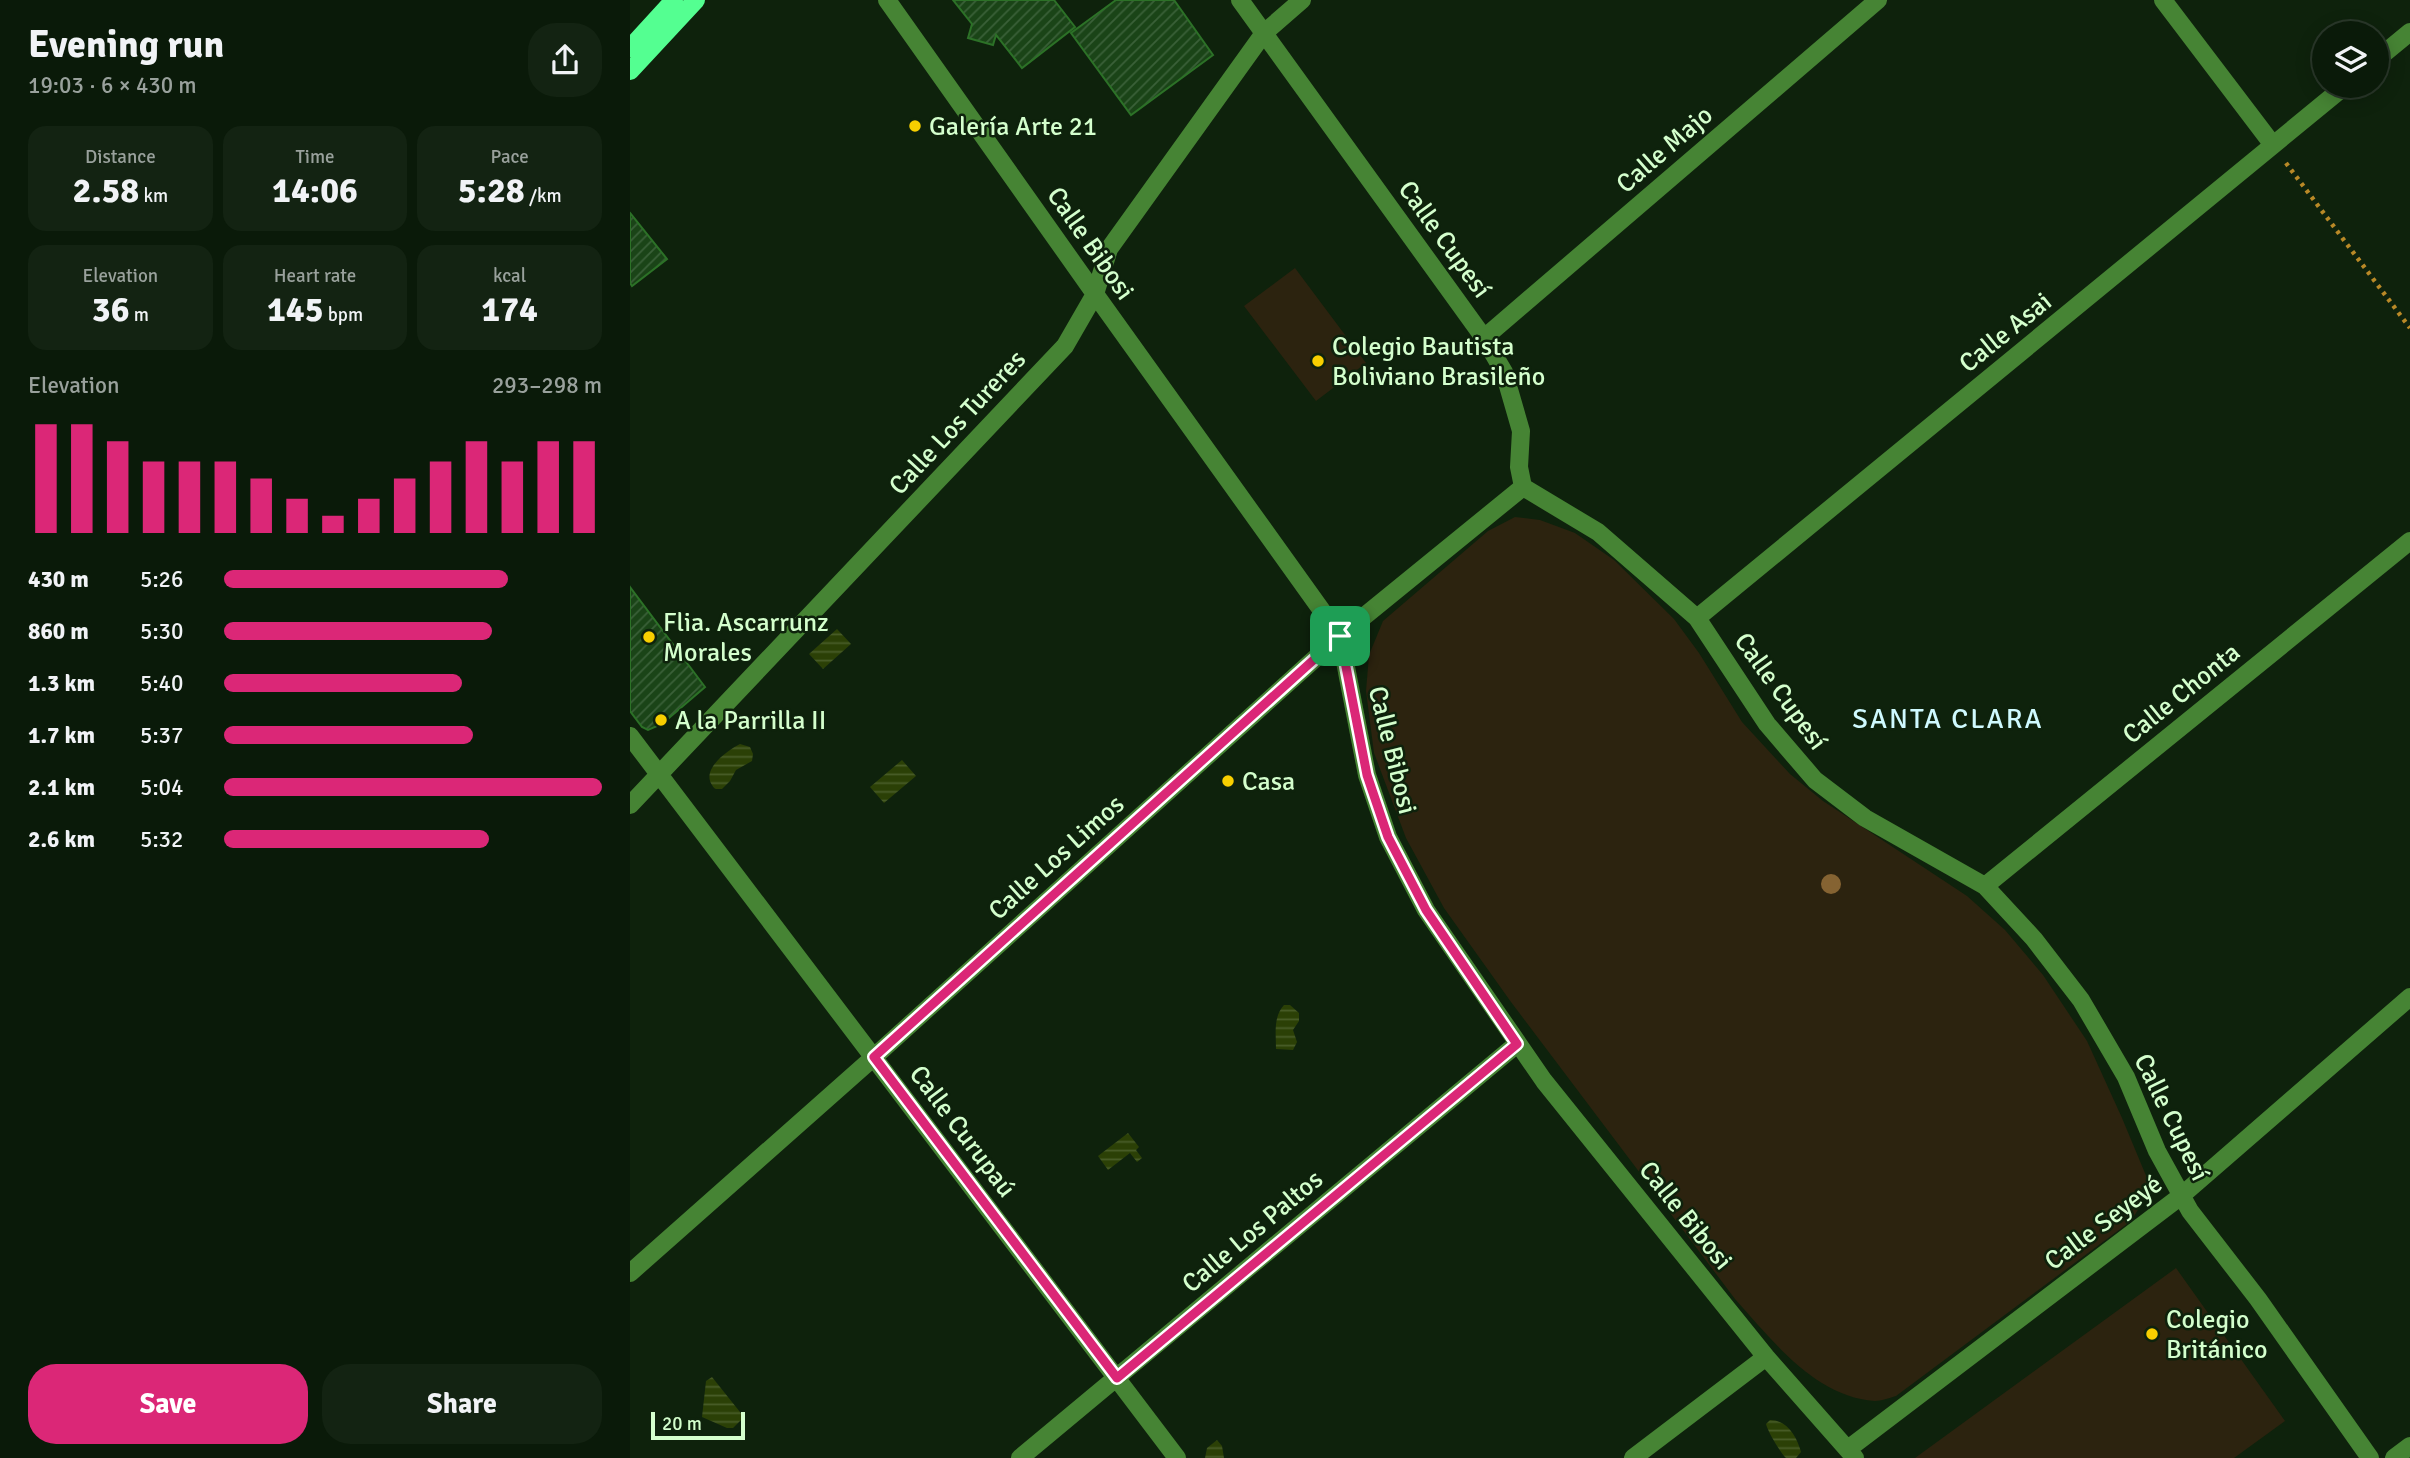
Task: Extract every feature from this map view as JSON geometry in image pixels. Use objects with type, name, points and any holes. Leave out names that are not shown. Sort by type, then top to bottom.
[{"type":"main road","points":[[630,48],[674,0]]},
{"type":"main road","points":[[630,71],[696,0]]},
{"type":"street","name":"Calle Bibosi","points":[[887,0],[1340,636],[1367,775],[1388,837],[1426,910],[1544,1082],[1766,1357],[1852,1453]]},
{"type":"street","name":"Calle Cupesí","points":[[1240,0],[1484,338],[1504,372],[1521,431],[1519,467],[1523,487],[1598,531],[1697,618],[1767,724],[1815,780],[1865,818],[1985,886],[2034,939],[2081,1000],[2126,1077],[2157,1151],[2190,1211],[2258,1299],[2370,1458]]},
{"type":"street","name":"Calle Los Tureres","points":[[630,805],[1065,346],[1095,294],[1109,249],[1264,33],[1302,0]]},
{"type":"street","name":"Calle Majo","points":[[1484,338],[1878,0]]},
{"type":"street","points":[[2163,0],[2273,145]]},
{"type":"street","points":[[2389,49],[2410,32]]},
{"type":"street","name":"Calle Asai","points":[[1697,618],[2330,98]]},
{"type":"street","name":"Calle Los Limos","points":[[630,1273],[874,1057],[1340,636],[1523,487]]},
{"type":"street","name":"Calle Chonta","points":[[1985,886],[2410,541]]},
{"type":"street","name":"Calle Curupaú","points":[[630,736],[1177,1458]]},
{"type":"street","name":"Calle Seyeyé","points":[[1852,1453],[2181,1196],[2410,997]]},
{"type":"street","name":"Calle Los Paltos","points":[[1020,1458],[1517,1044]]},
{"type":"street","points":[[1633,1458],[1766,1357]]},
{"type":"street","points":[[2394,1458],[2410,1446]]},
{"type":"path","points":[[2273,145],[2410,328]]},
{"type":"shaded area","points":[[1295,268],[1366,363],[1316,401],[1244,306]]},
{"type":"shaded area","points":[[1515,517],[1540,520],[1575,533],[1614,560],[1674,619],[1699,653],[1742,722],[1790,774],[1823,801],[1967,896],[2005,930],[2043,975],[2087,1041],[2122,1118],[2147,1178],[2146,1197],[2131,1221],[1896,1396],[1875,1401],[1853,1397],[1814,1378],[1780,1348],[1735,1299],[1511,1002],[1444,908],[1406,838],[1374,753],[1366,691],[1369,655],[1383,621],[1488,531]]},
{"type":"shaded area","points":[[837,629],[851,644],[823,669],[809,654]]},
{"type":"shaded area","points":[[740,744],[750,747],[752,761],[736,770],[722,789],[715,788],[710,779],[713,767],[723,755]]},
{"type":"shaded area","points":[[902,760],[916,776],[884,803],[870,787]]},
{"type":"shaded area","points":[[1284,1005],[1290,1005],[1299,1013],[1299,1021],[1293,1030],[1297,1042],[1293,1050],[1276,1049],[1277,1020]]},
{"type":"shaded area","points":[[1128,1133],[1139,1147],[1136,1150],[1142,1158],[1137,1162],[1130,1153],[1108,1170],[1098,1156]]},
{"type":"shaded area","name":"Colegio Británico","points":[[2176,1268],[2285,1421],[2234,1458],[1915,1458]]},
{"type":"shaded area","points":[[712,1377],[744,1417],[733,1428],[702,1417],[706,1381]]},
{"type":"shaded area","points":[[1770,1420],[1786,1426],[1794,1435],[1801,1452],[1796,1458],[1786,1458],[1781,1451],[1767,1428],[1766,1424]]},
{"type":"shaded area","points":[[1217,1440],[1222,1446],[1224,1458],[1205,1458],[1207,1448]]},
{"type":"building","points":[[953,0],[1054,0],[1075,27],[1022,68],[996,35],[993,45],[968,38],[972,24]]},
{"type":"building","points":[[1116,0],[1174,0],[1213,55],[1131,115],[1071,33]]},
{"type":"building","points":[[630,213],[667,259],[632,286],[630,283]]},
{"type":"building","name":"Flia. Ascarrunz Morales","points":[[630,587],[705,687],[662,724],[648,730],[642,727],[630,711]]},
{"type":"place","name":"Galería Arte 21","points":[[915,126]]},
{"type":"place","name":"Colegio Bautista Boliviano Brasileño","points":[[1318,361]]},
{"type":"place","name":"Flia. Ascarrunz Morales","points":[[649,637]]},
{"type":"place","name":"A la Parrilla II","points":[[661,720]]},
{"type":"place","name":"Casa","points":[[1228,781]]},
{"type":"place","name":"Colegio Británico","points":[[2152,1334]]},
{"type":"district","name":"SANTA CLARA","points":[[1948,718]]},
{"type":"route","points":[[1340,636],[1367,775],[1388,837],[1426,910],[1517,1044],[1117,1378],[874,1057],[1340,636]]}]
